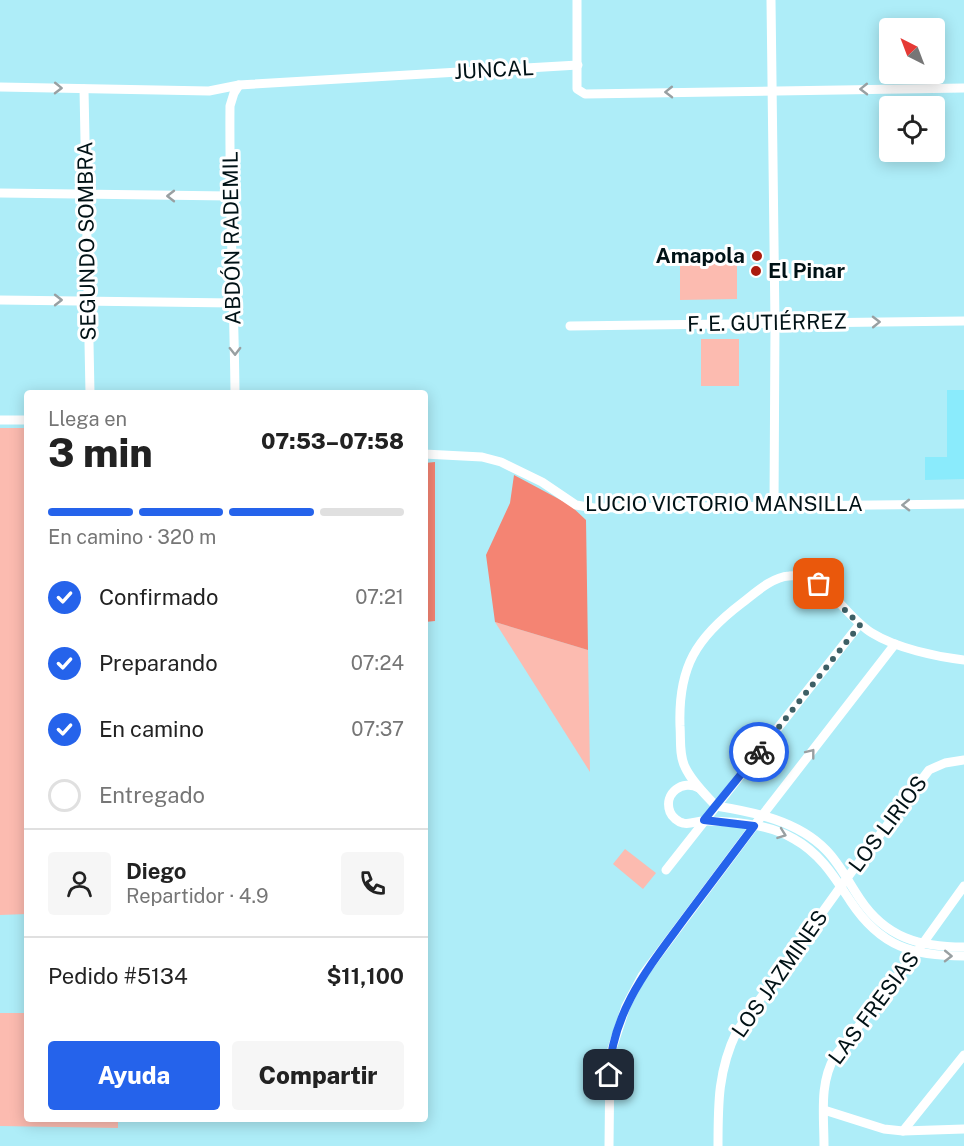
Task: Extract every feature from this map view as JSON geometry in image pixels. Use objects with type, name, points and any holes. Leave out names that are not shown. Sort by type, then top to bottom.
[{"type":"street","points":[[577,0],[577,89],[585,94],[964,88]]},
{"type":"street","points":[[771,0],[775,323],[774,506]]},
{"type":"street","name":"JUNCAL","points":[[0,87],[210,91],[239,85],[578,65]]},
{"type":"street","name":"ABDÓN RADEMIL","points":[[235,390],[230,106],[239,85]]},
{"type":"street","name":"SEGUNDO SOMBRA","points":[[84,89],[90,390]]},
{"type":"street","points":[[0,194],[230,196]]},
{"type":"street","points":[[0,300],[234,303]]},
{"type":"street","name":"F. E. GUTIÉRREZ","points":[[570,326],[964,321]]},
{"type":"street","points":[[0,420],[24,420]]},
{"type":"street","name":"LUCIO VICTORIO MANSILLA","points":[[428,454],[482,457],[501,462],[542,482],[576,505],[594,508],[964,504]]},
{"type":"street","points":[[964,660],[930,654],[895,644],[875,635],[860,625],[819,584],[803,575],[786,576],[767,585],[710,631],[693,654],[684,673],[681,689],[681,750],[684,765],[716,806],[786,823],[808,835],[826,849],[864,920],[896,945],[933,956],[964,956]]},
{"type":"street","points":[[700,821],[716,806],[860,625]]},
{"type":"street","points":[[609,1146],[610,1055],[626,1006],[642,976],[754,826],[895,644]]},
{"type":"street","name":"LOS LIRIOS","points":[[845,883],[929,770],[945,763],[964,760]]},
{"type":"street","points":[[666,870],[700,821],[707,810],[703,792],[690,785],[677,788],[669,798],[670,811],[678,821],[684,823],[700,821],[754,826],[783,832],[818,856],[886,928],[913,942],[935,946],[964,947]]},
{"type":"street","name":"LOS JAZMINES","points":[[718,1146],[718,1090],[728,1050],[737,1031],[845,883]]},
{"type":"street","points":[[923,943],[964,886]]},
{"type":"street","name":"LAS FRESIAS","points":[[824,1146],[824,1083],[827,1070],[835,1056],[923,943]]},
{"type":"street","points":[[903,1131],[964,1055]]},
{"type":"street","points":[[824,1110],[884,1129],[903,1131],[964,1129]]},
{"type":"shaded area","points":[[737,252],[737,299],[680,300],[680,253]]},
{"type":"shaded area","points":[[701,339],[739,339],[739,386],[701,386]]},
{"type":"shaded area","points":[[947,390],[964,390],[964,479],[925,480],[925,457],[947,457]]},
{"type":"shaded area","points":[[0,428],[24,428],[24,914],[0,915]]},
{"type":"shaded area","points":[[435,462],[435,621],[428,622],[428,463]]},
{"type":"shaded area","points":[[514,475],[570,505],[586,520],[588,650],[495,622],[486,555],[510,503]]},
{"type":"shaded area","points":[[495,622],[588,650],[590,772]]},
{"type":"shaded area","points":[[625,849],[656,873],[643,889],[613,864]]},
{"type":"shaded area","points":[[0,1013],[24,1013],[24,1122],[118,1122],[118,1128],[0,1126]]},
{"type":"way so far","points":[[759,752],[860,625],[819,584]]},
{"type":"place","name":"Amapola","points":[[757,256]]},
{"type":"place","name":"El Pinar","points":[[756,271]]},
{"type":"route","points":[[609,1075],[610,1055],[618,1027],[642,976],[754,826],[704,820],[759,752]]}]
